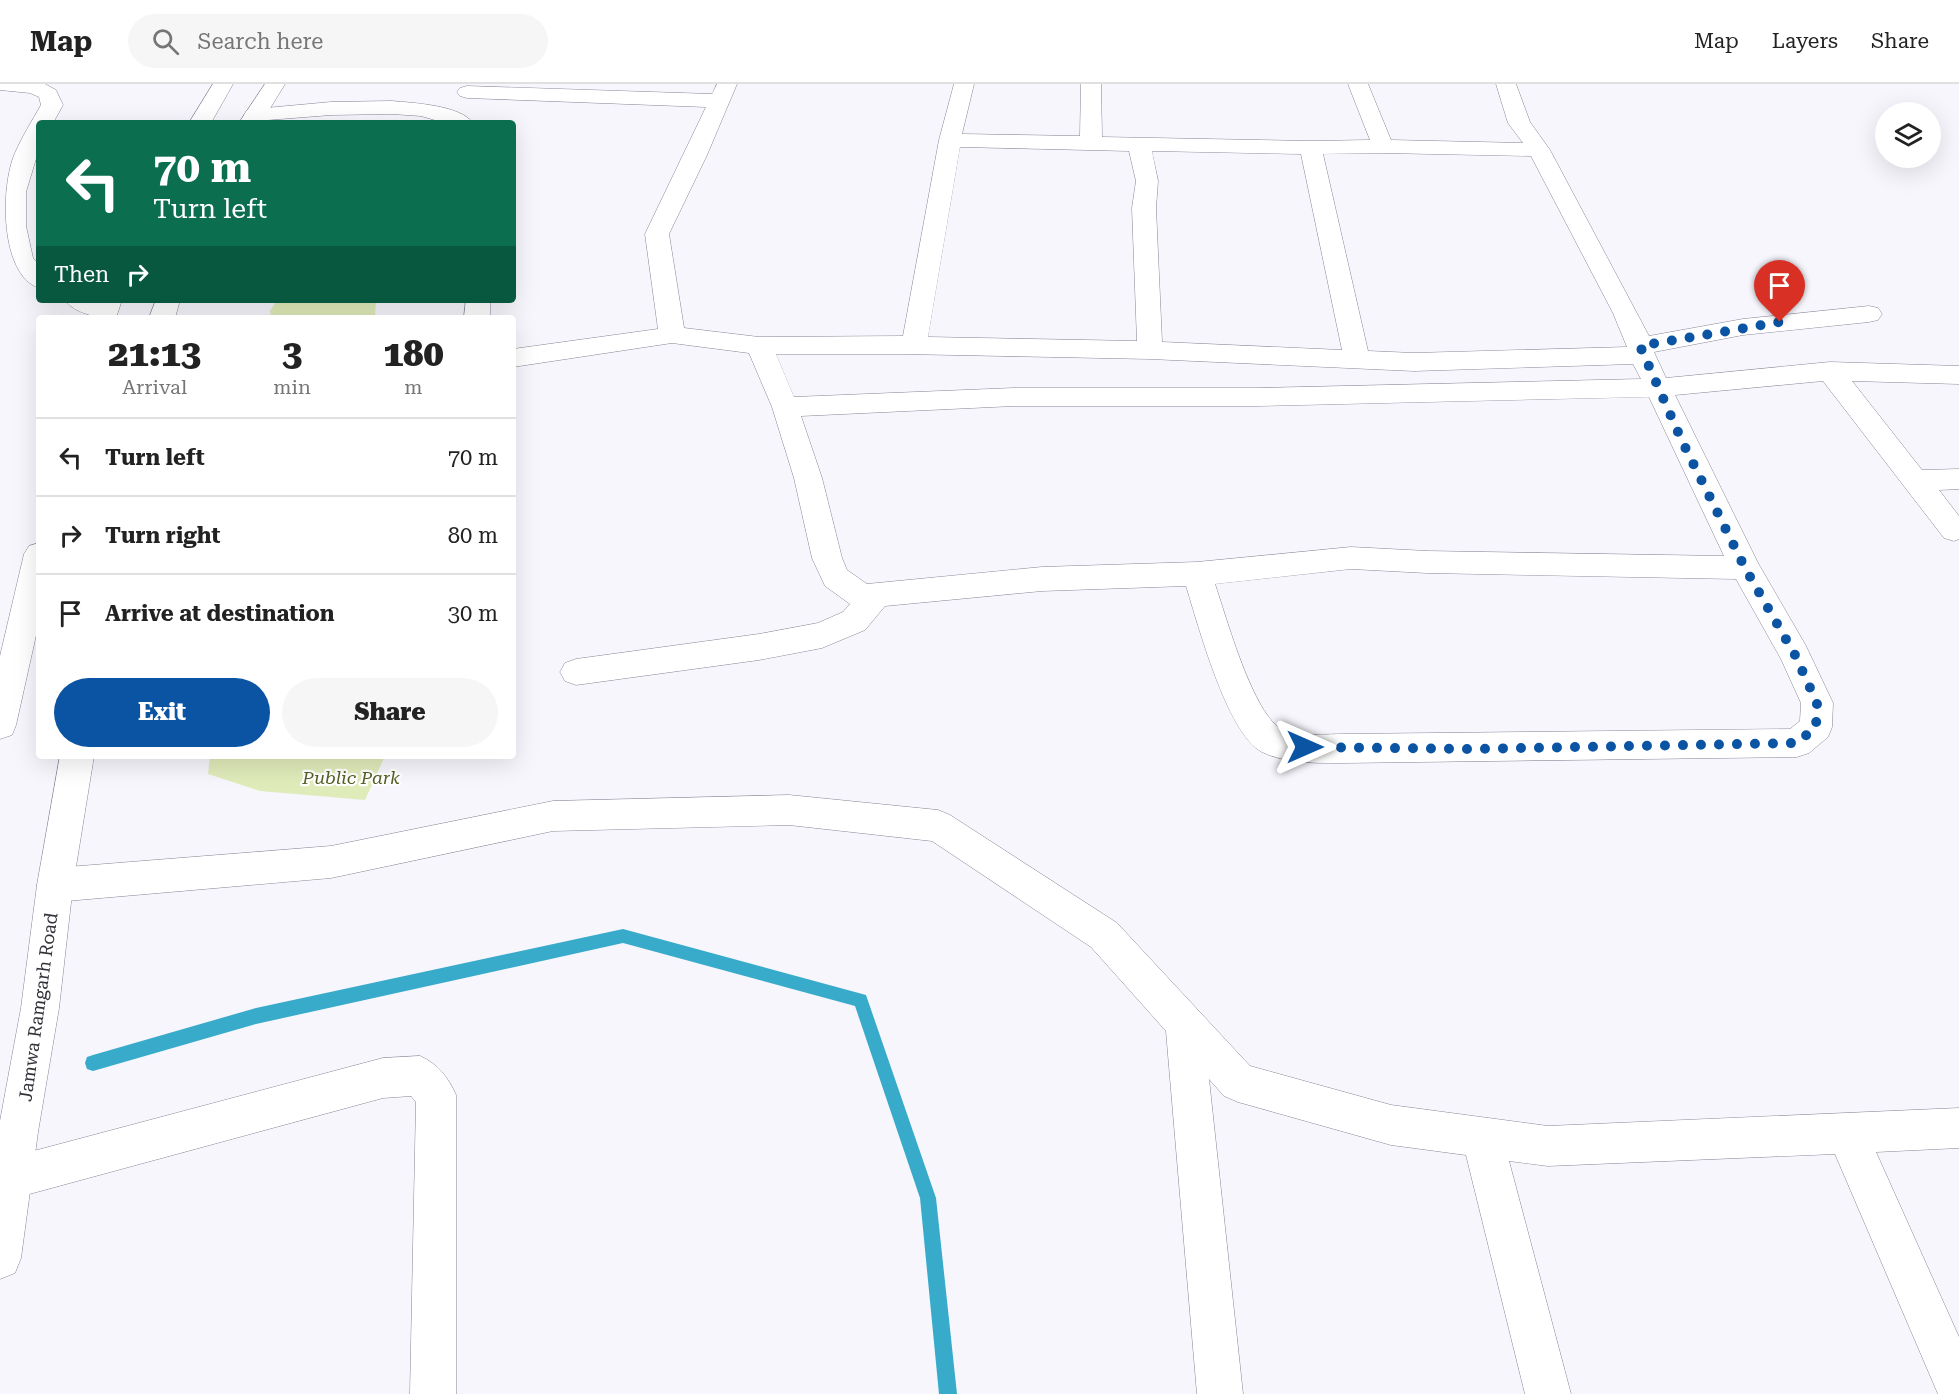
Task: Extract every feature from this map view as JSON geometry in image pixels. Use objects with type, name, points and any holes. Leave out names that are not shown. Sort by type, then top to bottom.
[{"type":"main road","points":[[0,84],[35,87],[49,94],[52,105],[44,120]]},
{"type":"main road","points":[[202,120],[223,84]]},
{"type":"main road","points":[[252,119],[275,84]]},
{"type":"main road","points":[[914,345],[950,140],[964,84]]},
{"type":"main road","points":[[1091,84],[1091,143]]},
{"type":"main road","points":[[1358,84],[1383,146]]},
{"type":"main road","points":[[1197,574],[1242,703],[1257,726],[1272,741],[1305,747],[1470,749],[1797,743],[1816,727],[1817,703],[1795,655],[1745,568],[1658,388],[1626,313],[1539,150],[1519,123],[1506,84]]},
{"type":"main road","points":[[252,119],[346,108],[400,108],[457,120],[469,88],[723,93],[696,155],[657,234],[672,335]]},
{"type":"main road","points":[[36,135],[26,153],[15,192],[14,226],[21,260],[36,277]]},
{"type":"main road","points":[[950,140],[1311,148],[1383,146],[1539,150]]},
{"type":"main road","points":[[1139,144],[1147,181],[1144,208],[1150,350]]},
{"type":"main road","points":[[1311,148],[1324,220],[1339,275],[1357,359]]},
{"type":"main road","points":[[86,303],[106,310]]},
{"type":"main road","points":[[516,358],[672,335],[759,346],[914,345],[1150,350],[1414,362],[1641,350],[1743,327],[1869,314]]},
{"type":"main road","points":[[759,346],[785,407],[808,478],[827,558],[836,578],[862,596],[1042,579],[1197,574],[1351,558],[1427,562],[1745,568]]},
{"type":"main road","points":[[785,407],[1014,397],[1257,397],[1658,388],[1830,371],[1959,375]]},
{"type":"main road","points":[[1830,371],[1954,530]]},
{"type":"main road","points":[[1915,480],[1959,479]]},
{"type":"main road","points":[[0,725],[36,567]]},
{"type":"main road","points":[[576,672],[759,647],[822,635],[854,621],[875,596]]},
{"type":"main road","name":"Jamwa Ramgarh Road","points":[[0,1258],[18,1132],[40,1008],[55,885],[76,759]]},
{"type":"main road","points":[[55,885],[331,862],[553,816],[789,810],[938,826],[1104,935],[1238,1082],[1391,1125],[1548,1146],[1959,1128]]},
{"type":"main road","points":[[1184,1023],[1220,1394]]},
{"type":"main road","points":[[11,1178],[383,1078],[420,1077],[435,1095],[437,1143],[433,1394]]},
{"type":"main road","points":[[1847,1133],[1954,1365]]},
{"type":"main road","points":[[1482,1137],[1548,1394]]},
{"type":"green space","points":[[275,303],[376,303],[375,315],[271,315],[270,311]]},
{"type":"green space","name":"Public Park","points":[[210,759],[384,759],[365,800],[260,791],[208,774]]},
{"type":"waterway","points":[[93,1063],[256,1016],[623,936],[861,1000],[928,1198],[948,1394]]},
{"type":"route","points":[[1305,747],[1470,749],[1797,743],[1816,727],[1817,703],[1795,655],[1745,568],[1682,441],[1642,355],[1640,346],[1780,322]]}]
